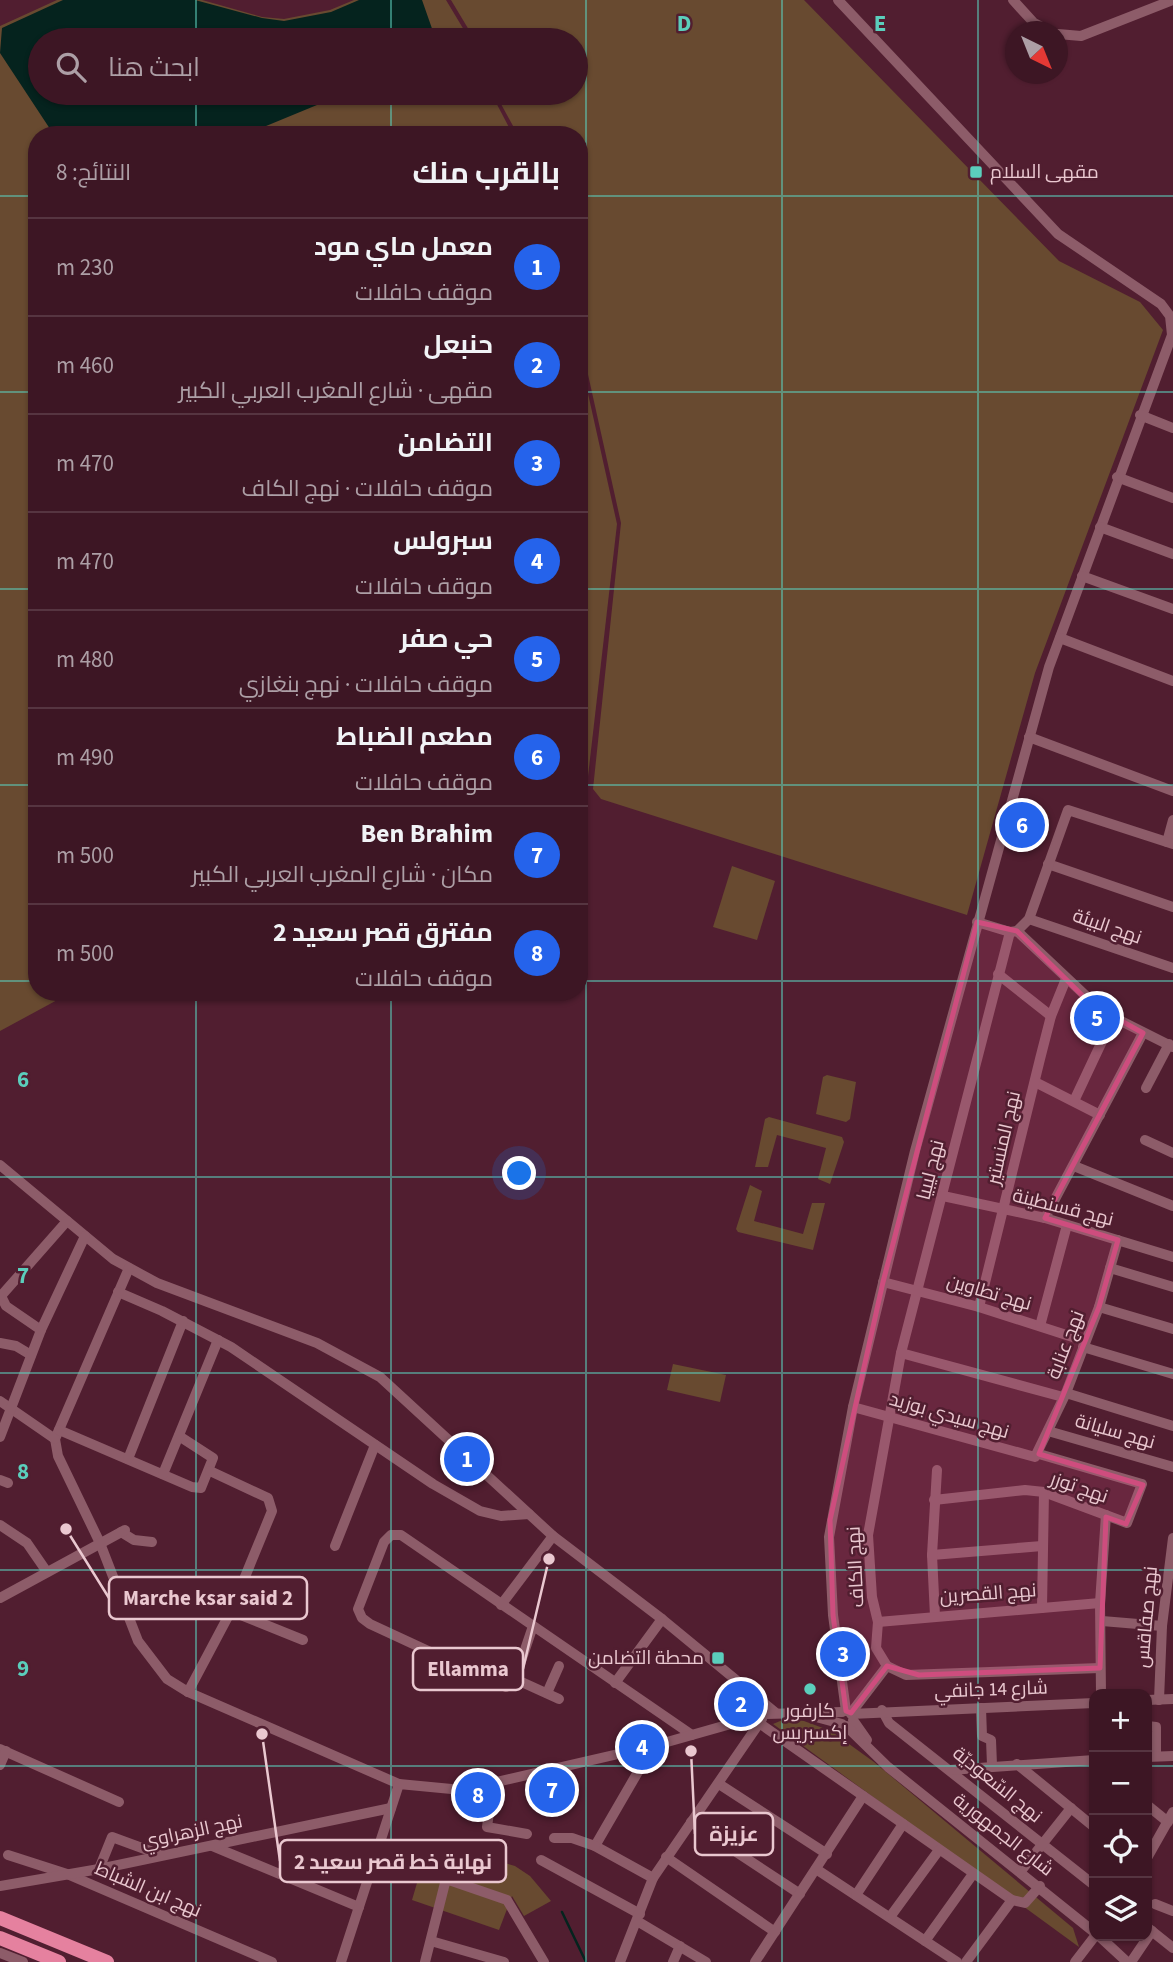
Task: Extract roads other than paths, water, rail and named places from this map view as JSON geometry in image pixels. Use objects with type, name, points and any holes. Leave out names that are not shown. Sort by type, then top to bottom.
[{"type":"main road","points":[[0,1918],[107,1962]]},
{"type":"main road","points":[[0,1938],[59,1962]]},
{"type":"street","points":[[838,0],[1058,234],[1167,304],[1172,335],[1117,477],[1060,638],[1029,737],[977,922],[853,1407],[829,1537],[833,1615],[848,1717]]},
{"type":"street","points":[[1013,0],[1032,21]]},
{"type":"street","points":[[1068,35],[1081,36],[1173,1]]},
{"type":"street","points":[[1140,415],[1173,428]]},
{"type":"street","points":[[1117,477],[1173,498]]},
{"type":"street","points":[[1100,527],[1173,554]]},
{"type":"street","points":[[1082,576],[1173,610]]},
{"type":"street","points":[[1060,638],[1173,681]]},
{"type":"street","points":[[1029,737],[1173,791]]},
{"type":"street","points":[[1013,931],[1029,919],[1068,810],[1170,843],[1173,820]]},
{"type":"street","points":[[1048,864],[1173,906]]},
{"type":"street","name":"نهج البيئة","points":[[1029,919],[1173,968]]},
{"type":"street","points":[[977,922],[1013,931],[1091,1004],[1112,1018],[1171,1046],[1146,1088]]},
{"type":"street","name":"نهج ليبيا","points":[[890,1418],[901,1353],[998,974],[1013,931]]},
{"type":"street","points":[[998,974],[1051,1016]]},
{"type":"street","name":"نهج المنستير","points":[[979,1307],[1051,1016],[1066,979]]},
{"type":"street","points":[[1074,1101],[1112,1018]]},
{"type":"street","points":[[1045,1218],[1143,1032]]},
{"type":"street","points":[[1035,1082],[1100,1115]]},
{"type":"street","points":[[1145,1140],[1170,1152],[1173,1137]]},
{"type":"street","points":[[0,1165],[85,1236],[129,1268],[157,1283],[317,1343],[380,1377],[553,1536],[662,1619],[767,1717],[863,1796],[1012,1900],[1025,1903],[1040,1885]]},
{"type":"street","points":[[1074,1166],[1173,1206]]},
{"type":"street","name":"نهج قسنطينة","points":[[943,1196],[1004,1212],[1045,1218],[1173,1257]]},
{"type":"street","points":[[41,1330],[6,1306],[1,1296],[67,1221]]},
{"type":"street","points":[[1040,1326],[1067,1225]]},
{"type":"street","points":[[0,1437],[41,1330],[85,1236]]},
{"type":"street","name":"نهج عنابة","points":[[1037,1455],[1065,1395],[1099,1307],[1118,1240]]},
{"type":"street","points":[[57,1435],[129,1268]]},
{"type":"street","points":[[1110,1268],[1173,1287]]},
{"type":"street","name":"نهج تطاوين","points":[[883,1282],[1040,1326],[1173,1374]]},
{"type":"street","points":[[118,1292],[218,1340],[375,1445],[480,1511],[500,1516],[529,1514]]},
{"type":"street","points":[[1099,1307],[1173,1329]]},
{"type":"street","points":[[128,1459],[183,1321]]},
{"type":"street","points":[[163,1474],[218,1340]]},
{"type":"street","points":[[0,1343],[16,1346],[31,1355]]},
{"type":"street","points":[[901,1353],[1173,1426]]},
{"type":"street","points":[[0,1401],[57,1435],[128,1459],[197,1489],[204,1486],[213,1458],[178,1436]]},
{"type":"street","name":"نهج سيدي بوزيد","points":[[853,1407],[1142,1484]]},
{"type":"street","name":"نهج الكاف","points":[[887,1666],[876,1648],[878,1622],[872,1597],[868,1535],[890,1418]]},
{"type":"street","name":"نهج سليانة","points":[[1048,1431],[1173,1467]]},
{"type":"street","name":"شارع 14 جانفي","points":[[57,1435],[58,1456],[100,1543],[138,1641],[167,1679],[188,1692],[399,1784],[462,1790],[767,1717],[803,1713],[848,1717],[884,1711],[1089,1703]]},
{"type":"street","points":[[335,1546],[375,1445]]},
{"type":"street","points":[[935,1616],[932,1555],[937,1470]]},
{"type":"street","points":[[188,1692],[231,1611],[272,1506],[268,1499],[209,1471]]},
{"type":"street","name":"نهج توزر","points":[[934,1500],[1013,1491],[1044,1492],[1126,1524],[1142,1484]]},
{"type":"street","points":[[1042,1608],[1044,1492]]},
{"type":"street","points":[[1101,1689],[1100,1603],[1106,1515]]},
{"type":"street","points":[[0,1525],[27,1543],[47,1572]]},
{"type":"street","points":[[0,1598],[123,1531],[134,1540],[152,1542]]},
{"type":"street","points":[[533,1626],[515,1679],[506,1687],[370,1624],[362,1618],[358,1609],[384,1542],[396,1533],[533,1626],[615,1683],[692,1735]]},
{"type":"street","points":[[501,1605],[553,1536]]},
{"type":"street","name":"نهج صفاقس","points":[[1159,1700],[1162,1626],[1173,1538]]},
{"type":"street","points":[[932,1555],[1042,1546]]},
{"type":"street","name":"نهج القصرين","points":[[878,1622],[1100,1603]]},
{"type":"street","points":[[231,1611],[303,1640]]},
{"type":"street","points":[[615,1683],[662,1619]]},
{"type":"street","points":[[1102,1621],[1162,1626]]},
{"type":"street","points":[[547,1693],[559,1666]]},
{"type":"street","points":[[848,1717],[887,1666],[901,1674],[919,1675],[1100,1668]]},
{"type":"street","points":[[515,1679],[559,1699]]},
{"type":"street","points":[[1152,1700],[1173,1699]]},
{"type":"street","points":[[981,1708],[982,1736],[991,1740],[992,1765]]},
{"type":"street","name":"نهج السّعوديّة","points":[[884,1711],[889,1723],[1089,1881]]},
{"type":"street","points":[[620,1962],[653,1878],[767,1717]]},
{"type":"street","name":"شارع الجمهورية","points":[[848,1717],[888,1767],[1040,1885],[1089,1928]]},
{"type":"street","points":[[1152,1727],[1156,1727],[1152,1751]]},
{"type":"street","points":[[595,1846],[653,1746]]},
{"type":"street","points":[[0,1765],[3,1750],[119,1801]]},
{"type":"street","points":[[1152,1757],[1173,1756]]},
{"type":"street","points":[[950,1770],[992,1765],[1089,1761]]},
{"type":"street","points":[[1017,1764],[1089,1823]]},
{"type":"street","points":[[493,1783],[487,1828],[527,1834]]},
{"type":"street","points":[[341,1962],[399,1784]]},
{"type":"street","points":[[719,1784],[827,1854]]},
{"type":"street","points":[[755,1962],[863,1796]]},
{"type":"street","name":"نهج الزهراوي","points":[[0,1886],[99,1869],[391,1808]]},
{"type":"street","points":[[1021,1871],[1071,1808]]},
{"type":"street","points":[[1152,1808],[1170,1817],[1152,1849]]},
{"type":"street","points":[[691,1822],[800,1894]]},
{"type":"street","points":[[856,1895],[903,1824]]},
{"type":"street","points":[[99,1869],[112,1837],[161,1855]]},
{"type":"street","points":[[554,1838],[572,1839],[595,1846],[653,1878]]},
{"type":"street","points":[[212,1846],[359,1907]]},
{"type":"street","points":[[890,1917],[939,1850]]},
{"type":"street","name":"نهج ابن الشباط","points":[[8,1855],[66,1874],[272,1962]]},
{"type":"street","points":[[666,1857],[775,1932]]},
{"type":"street","points":[[541,1860],[639,1918],[706,1962]]},
{"type":"street","points":[[816,1869],[957,1962]]},
{"type":"street","points":[[925,1941],[972,1874]]},
{"type":"street","points":[[425,1962],[446,1879],[507,1900],[544,1962]]},
{"type":"street","points":[[966,1962],[1012,1900]]},
{"type":"street","points":[[1155,1904],[1173,1911]]},
{"type":"street","points":[[1152,1931],[1173,1947]]},
{"type":"street","points":[[431,1941],[504,1962]]},
{"type":"street","points":[[1075,1962],[1091,1941]]},
{"type":"street","name":"شارع الجمهورية","points":[[1104,1941],[1129,1962]]},
{"type":"street","points":[[1129,1962],[1142,1941]]},
{"type":"street","points":[[673,1962],[680,1946]]},
{"type":"street","points":[[0,1953],[23,1962]]},
{"type":"waterway","points":[[562,1912],[586,1962]]},
{"type":"place","name":"مقهى السلام","points":[[976,172]]},
{"type":"place","name":"مطعم الضباط","points":[[1022,825]]},
{"type":"place","name":"حي صفر","points":[[1097,1018]]},
{"type":"place","name":"معمل ماي مود","points":[[467,1459]]},
{"type":"place","name":"Marche ksar said 2","points":[[66,1529]]},
{"type":"place","name":"Ellamma","points":[[549,1559]]},
{"type":"place","name":"التضامن","points":[[843,1654]]},
{"type":"place","name":"محطة التضامن","points":[[718,1658]]},
{"type":"place","name":"كارفور إكسبريس","points":[[810,1689]]},
{"type":"place","name":"حنبعل","points":[[741,1704]]},
{"type":"place","name":"نهاية خط قصر سعيد 2","points":[[262,1734]]},
{"type":"place","name":"سبرولس","points":[[642,1747]]},
{"type":"place","name":"عزيزة","points":[[691,1751]]},
{"type":"place","name":"Ben Brahim","points":[[552,1790]]},
{"type":"place","name":"مفترق قصر سعيد 2","points":[[478,1795]]}]
